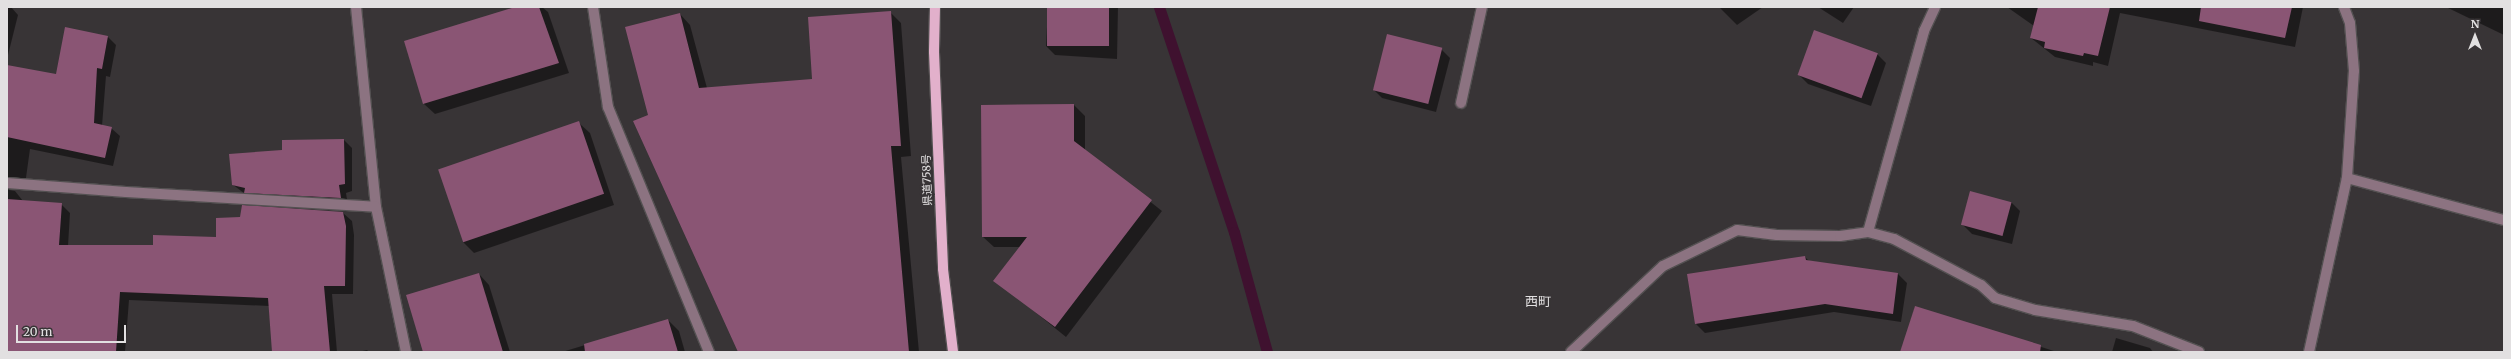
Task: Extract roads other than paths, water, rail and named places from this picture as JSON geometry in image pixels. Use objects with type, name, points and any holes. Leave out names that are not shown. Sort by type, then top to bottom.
[{"type":"main road","name":"県道758号","points":[[935,7],[934,52],[942,269],[953,352]]},
{"type":"street","points":[[356,7],[376,207],[406,352]]},
{"type":"street","points":[[593,7],[608,107],[709,352]]},
{"type":"street","points":[[1461,103],[1482,7]]},
{"type":"street","points":[[1868,232],[1924,31],[1935,7]]},
{"type":"street","points":[[2309,352],[2347,178],[2354,71],[2350,23],[2344,7]]},
{"type":"street","points":[[2347,178],[2504,220]]},
{"type":"street","points":[[7,183],[126,192],[376,207]]},
{"type":"street","points":[[1571,352],[1663,266],[1737,230],[1777,235],[1840,236],[1868,232],[1894,239],[1980,286],[1995,298],[2035,310],[2133,326],[2199,352]]},
{"type":"waterway","points":[[1159,7],[1234,232],[1267,352]]},
{"type":"district","name":"西町","points":[[1538,302]]}]
